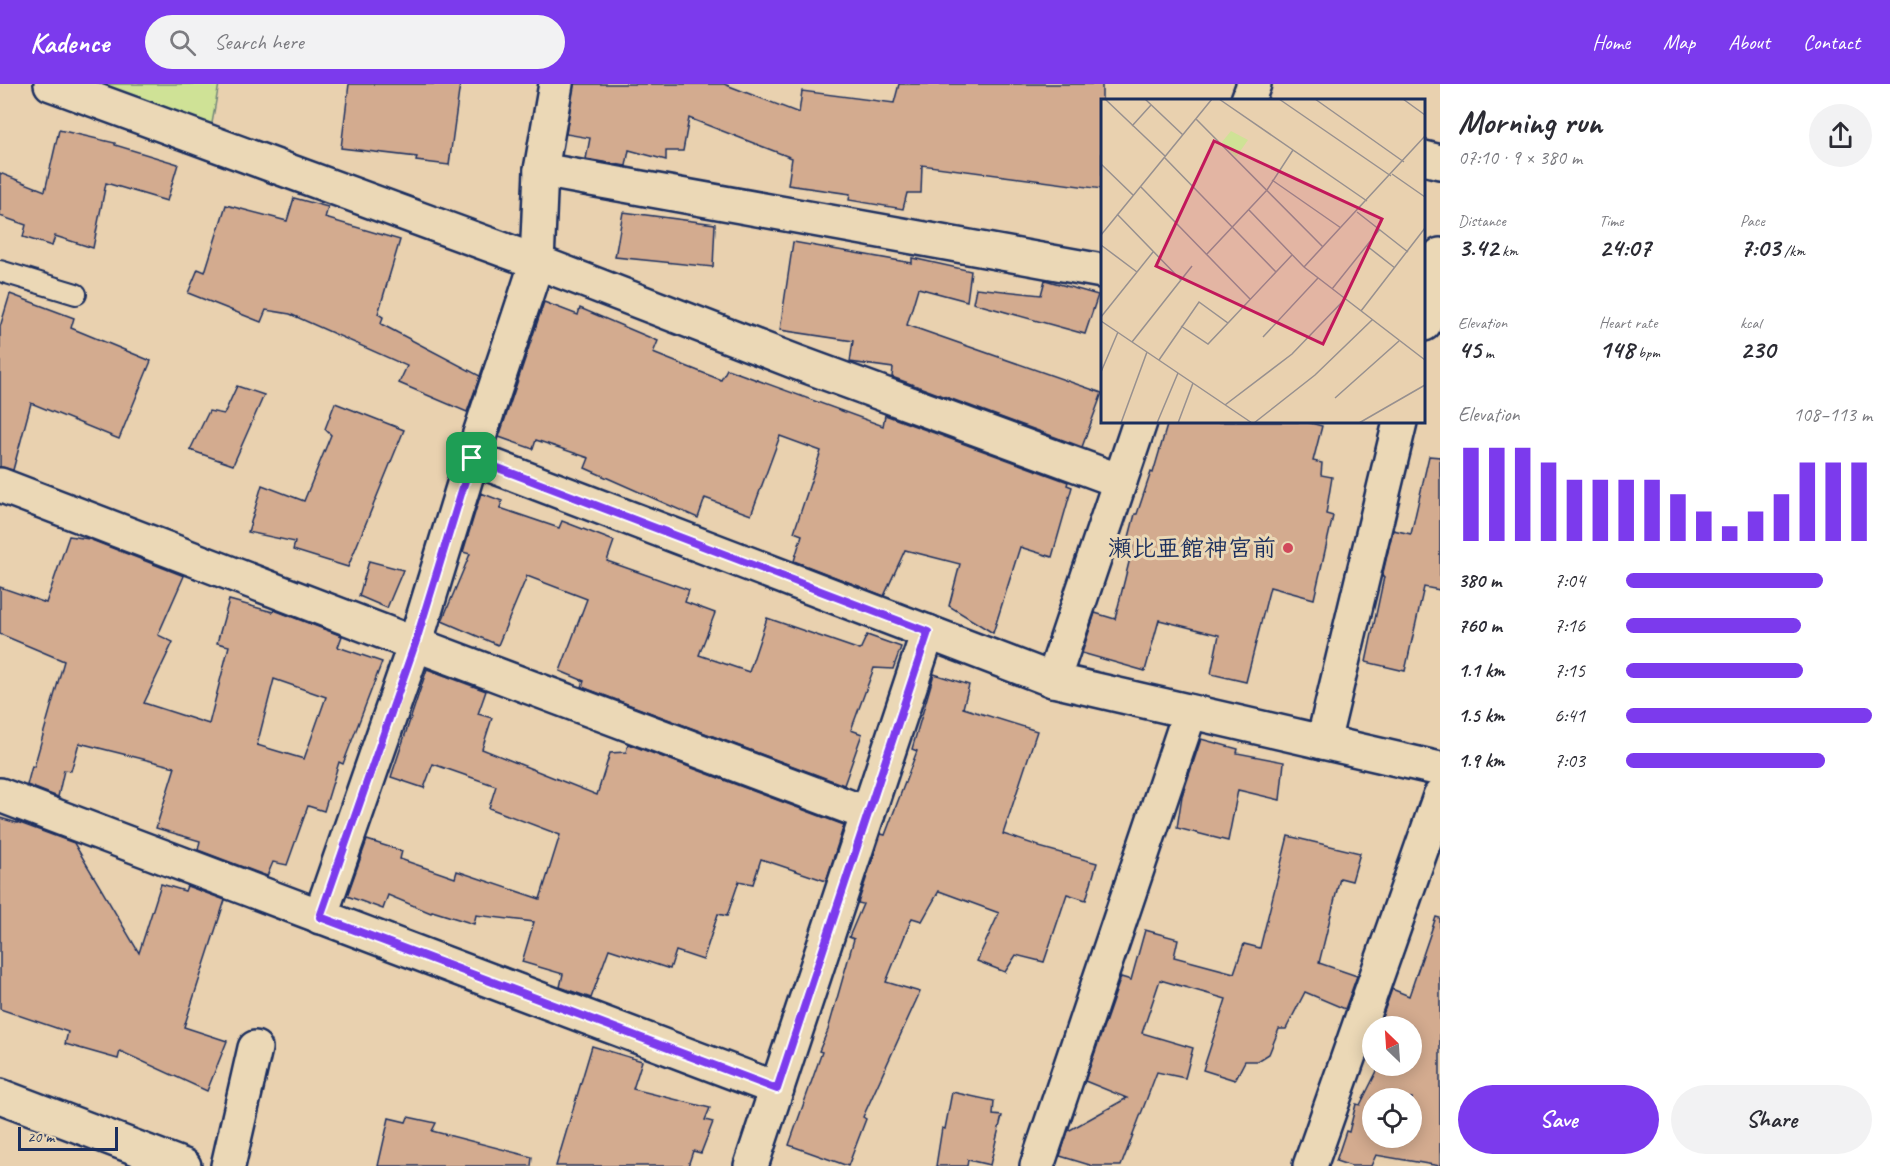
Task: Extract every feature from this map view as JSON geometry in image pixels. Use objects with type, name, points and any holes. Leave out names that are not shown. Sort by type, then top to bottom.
[{"type":"street","points":[[51,84],[537,262],[1120,482]]},
{"type":"street","points":[[320,917],[415,644],[472,458],[537,262],[540,170],[556,84]]},
{"type":"street","points":[[1248,99],[1254,84]]},
{"type":"street","points":[[1425,158],[1440,162]]},
{"type":"street","points":[[540,170],[1101,271]]},
{"type":"street","points":[[1425,319],[1440,255]]},
{"type":"street","points":[[1425,323],[1440,327]]},
{"type":"street","points":[[1053,680],[1140,423]]},
{"type":"street","points":[[1323,742],[1400,423]]},
{"type":"street","points":[[472,458],[1053,680],[1440,769]]},
{"type":"street","points":[[0,485],[868,814]]},
{"type":"street","points":[[751,1166],[928,632]]},
{"type":"street","points":[[1037,1166],[1190,712]]},
{"type":"street","points":[[0,795],[777,1089]]},
{"type":"street","points":[[1310,1166],[1440,796]]},
{"type":"street","points":[[228,1166],[255,1048]]},
{"type":"street","points":[[0,1096],[184,1166]]},
{"type":"lane","points":[[0,271],[76,294]]},
{"type":"green space","points":[[99,84],[219,84],[211,129]]},
{"type":"building","points":[[349,84],[460,84],[449,165],[416,161],[417,157],[341,148]]},
{"type":"building","points":[[574,84],[724,84],[799,113],[802,91],[894,103],[899,84],[1102,84],[1101,189],[922,165],[921,193],[907,193],[903,209],[849,200],[850,194],[788,185],[792,158],[689,118],[683,151],[666,151],[666,160],[629,150],[626,166],[586,159],[590,138],[566,134]]},
{"type":"building","points":[[59,130],[115,143],[115,145],[178,164],[167,201],[106,183],[93,248],[55,236],[52,246],[23,237],[26,225],[0,216],[0,173],[45,191]]},
{"type":"building","points":[[294,198],[328,207],[325,218],[400,240],[378,314],[383,317],[381,324],[480,376],[467,412],[399,383],[407,366],[290,314],[266,310],[261,322],[188,293],[198,269],[205,272],[226,205],[287,221]]},
{"type":"building","points":[[623,212],[715,224],[713,267],[615,257]]},
{"type":"building","points":[[793,242],[912,263],[912,258],[971,271],[967,301],[918,288],[907,325],[1101,393],[1101,396],[1082,447],[892,377],[893,368],[850,362],[853,341],[780,330]]},
{"type":"building","points":[[1045,280],[1098,295],[1085,334],[973,303],[976,288],[1041,295]]},
{"type":"building","points":[[10,294],[74,318],[71,328],[151,361],[119,439],[31,403],[13,470],[0,467],[0,327]]},
{"type":"building","points":[[544,302],[578,315],[580,308],[658,341],[653,353],[721,380],[727,369],[883,426],[885,415],[1068,482],[1067,485],[1072,487],[1052,557],[1020,547],[993,633],[949,606],[960,564],[905,550],[884,596],[794,561],[802,535],[794,532],[821,451],[780,436],[751,515],[705,498],[698,518],[585,468],[589,458],[536,440],[533,449],[499,437]]},
{"type":"building","points":[[237,386],[264,395],[233,465],[190,450],[209,411],[224,414]]},
{"type":"building","points":[[335,403],[404,430],[348,567],[293,550],[295,542],[248,532],[262,485],[304,501],[331,435],[325,429]]},
{"type":"building","points":[[1168,423],[1311,423],[1322,426],[1313,461],[1322,463],[1321,475],[1332,477],[1326,514],[1333,516],[1314,599],[1270,587],[1246,682],[1211,674],[1219,635],[1159,620],[1145,671],[1082,653],[1095,613],[1115,619],[1133,546],[1127,545],[1135,514],[1137,514],[1151,472],[1153,473]]},
{"type":"building","points":[[1429,456],[1440,457],[1440,590],[1424,587],[1405,671],[1366,662],[1393,530],[1411,534]]},
{"type":"building","points":[[481,493],[502,501],[500,508],[559,528],[562,521],[614,541],[607,561],[689,590],[685,602],[715,613],[699,655],[749,672],[767,618],[860,650],[867,635],[901,647],[893,669],[874,668],[851,730],[862,734],[844,785],[582,687],[584,681],[560,671],[587,599],[527,576],[498,645],[442,621],[470,554],[463,552]]},
{"type":"building","points":[[69,536],[89,539],[184,576],[158,635],[173,642],[144,703],[209,724],[229,646],[217,643],[229,600],[273,612],[274,610],[342,636],[338,647],[382,662],[343,764],[339,762],[324,811],[308,806],[287,865],[273,862],[267,876],[198,850],[200,841],[156,828],[175,767],[79,743],[71,771],[64,770],[58,797],[27,785],[64,661],[0,634],[0,587],[46,603]],"holes":[[[274,679],[326,697],[304,759],[257,745]]]},
{"type":"building","points":[[369,561],[403,570],[387,608],[359,596]]},
{"type":"building","points":[[427,669],[486,691],[478,714],[492,718],[482,749],[597,795],[610,753],[626,752],[628,744],[844,825],[826,881],[761,859],[753,884],[739,881],[727,916],[718,914],[703,960],[676,951],[670,969],[609,949],[591,998],[560,987],[563,974],[522,962],[534,922],[476,915],[474,924],[432,911],[431,913],[388,895],[383,909],[347,896],[367,840],[402,851],[400,859],[455,878],[457,871],[540,899],[560,835],[489,808],[496,786],[433,764],[424,788],[391,777]]},
{"type":"building","points":[[934,674],[969,685],[963,708],[1037,731],[1003,834],[1039,847],[1097,863],[1086,900],[1067,894],[1044,962],[1016,955],[1005,972],[977,961],[999,913],[939,891],[922,921],[912,918],[886,982],[920,992],[863,1117],[866,1119],[848,1166],[789,1145],[822,1052],[819,1051],[828,1030],[854,939],[849,937],[863,904],[858,903],[881,834],[885,835],[917,751],[912,749]]},
{"type":"building","points":[[1201,739],[1238,749],[1237,753],[1284,762],[1280,800],[1238,790],[1228,841],[1177,828],[1182,796]]},
{"type":"building","points":[[0,818],[74,843],[139,953],[161,884],[185,891],[187,886],[225,900],[184,1027],[227,1041],[207,1091],[120,1051],[118,1059],[65,1044],[68,1032],[0,1009]]},
{"type":"building","points":[[1288,836],[1360,853],[1352,881],[1340,878],[1319,963],[1357,976],[1345,1009],[1305,992],[1286,1029],[1279,1029],[1269,1054],[1258,1061],[1245,1061],[1235,1080],[1203,1070],[1226,999],[1160,980],[1142,1033],[1193,1048],[1185,1078],[1157,1072],[1121,1166],[1093,1166],[1060,1156],[1068,1131],[1127,1098],[1085,1081],[1121,977],[1131,980],[1145,930],[1178,939],[1174,957],[1234,973],[1244,944],[1260,948]]},
{"type":"building","points":[[1436,917],[1440,918],[1440,1166],[1376,1155],[1371,1166],[1351,1166],[1336,1161],[1346,1131],[1349,1132],[1356,1104],[1360,1105],[1362,1101],[1362,1148],[1422,1148],[1422,1088],[1368,1088],[1374,1076],[1422,1076],[1422,1016],[1382,1016],[1392,989],[1409,996]]},
{"type":"building","points":[[592,1046],[642,1061],[633,1089],[710,1108],[705,1120],[713,1122],[701,1153],[693,1151],[688,1166],[556,1166]]},
{"type":"building","points":[[952,1092],[994,1101],[993,1115],[1002,1116],[990,1165],[968,1160],[967,1166],[936,1166],[942,1128],[945,1129]]},
{"type":"building","points":[[408,1117],[436,1123],[432,1131],[532,1157],[531,1166],[378,1166],[389,1118],[406,1122]]},
{"type":"place","name":"瀬比亜館神宮前","points":[[1288,548]]},
{"type":"route","points":[[472,458],[928,632],[777,1089],[320,917],[415,644],[472,458]]}]
